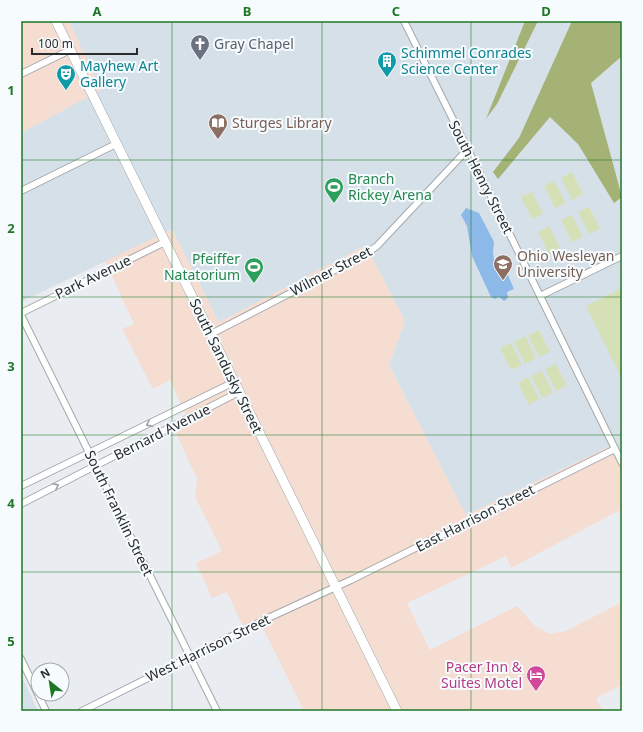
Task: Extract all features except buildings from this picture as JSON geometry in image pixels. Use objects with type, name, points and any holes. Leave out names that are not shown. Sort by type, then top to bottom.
[{"type":"street","name":"South Sandusky Street","points":[[56,21],[397,711]]},
{"type":"street","name":"South Henry Street","points":[[404,21],[622,463]]},
{"type":"street","points":[[21,74],[70,50]]},
{"type":"street","points":[[21,191],[116,144]]},
{"type":"street","name":"Wilmer Street","points":[[211,334],[364,255],[377,246],[467,150]]},
{"type":"street","name":"Park Avenue","points":[[21,314],[165,242]]},
{"type":"street","points":[[540,296],[622,256]]},
{"type":"street","name":"South Franklin Street","points":[[21,314],[217,711]]},
{"type":"street","name":"Bernard Avenue","points":[[21,486],[234,382]]},
{"type":"street","name":"Bernard Avenue","points":[[21,504],[239,392]]},
{"type":"street","name":"East Harrison Street","points":[[335,587],[615,449]]},
{"type":"street","name":"West Harrison Street","points":[[82,711],[266,619],[335,587]]},
{"type":"street","points":[[21,660],[46,711]]},
{"type":"shaded area","points":[[21,21],[69,21],[102,90],[21,133]]},
{"type":"shaded area","name":"Ohio Wesleyan University","points":[[69,21],[622,21],[622,455],[616,443],[466,515],[389,365],[405,321],[366,245],[219,322],[172,229],[21,302],[21,133],[101,90]]},
{"type":"shaded area","points":[[172,229],[219,322],[366,245],[405,321],[389,365],[466,515],[616,443],[622,455],[622,509],[511,568],[506,556],[407,603],[430,650],[517,606],[535,626],[550,634],[566,631],[622,602],[622,685],[596,698],[603,711],[304,711],[263,628],[247,635],[227,592],[212,598],[196,563],[222,551],[195,497],[197,479],[174,429],[189,422],[170,380],[153,389],[122,329],[134,324],[105,261]]},
{"type":"shaded area","points":[[21,675],[30,694],[30,702],[34,702],[38,711],[21,711]]},
{"type":"green space","points":[[525,21],[538,21],[497,104],[486,119]]},
{"type":"green space","points":[[572,21],[622,21],[622,56],[591,83],[622,197],[614,203],[578,144],[550,117],[498,179],[493,172],[519,138]]},
{"type":"green space","points":[[572,172],[583,194],[572,200],[561,178]]},
{"type":"green space","points":[[554,181],[566,203],[555,208],[544,186]]},
{"type":"green space","points":[[532,192],[543,214],[532,219],[521,197]]},
{"type":"green space","points":[[589,207],[600,229],[589,234],[578,212]]},
{"type":"green space","points":[[572,215],[583,237],[572,242],[561,220]]},
{"type":"green space","points":[[549,226],[560,248],[549,254],[538,232]]},
{"type":"green space","points":[[622,288],[622,379],[586,306]]},
{"type":"green space","points":[[539,330],[550,352],[539,357],[528,335]]},
{"type":"green space","points":[[525,336],[536,358],[525,364],[514,342]]},
{"type":"green space","points":[[511,343],[522,365],[511,370],[500,348]]},
{"type":"green space","points":[[556,364],[567,386],[556,391],[545,369]]},
{"type":"green space","points":[[542,371],[553,393],[542,398],[531,376]]},
{"type":"green space","points":[[528,377],[539,399],[529,405],[518,383]]},
{"type":"water","points":[[466,208],[479,213],[494,242],[494,260],[503,264],[514,289],[507,292],[508,298],[504,301],[499,297],[495,299],[491,297],[472,256],[467,226],[461,215]]},
{"type":"place","name":"Gray Chapel","points":[[200,61]]},
{"type":"place","name":"Schimmel Conrades Science Center","points":[[387,78]]},
{"type":"place","name":"Mayhew Art Gallery","points":[[66,91]]},
{"type":"place","name":"Sturges Library","points":[[218,140]]},
{"type":"place","name":"Branch Rickey Arena","points":[[334,204]]},
{"type":"place","name":"Ohio Wesleyan University","points":[[503,281]]},
{"type":"place","name":"Pfeiffer Natatorium","points":[[254,284]]},
{"type":"place","name":"Pacer Inn & Suites Motel","points":[[536,692]]}]
